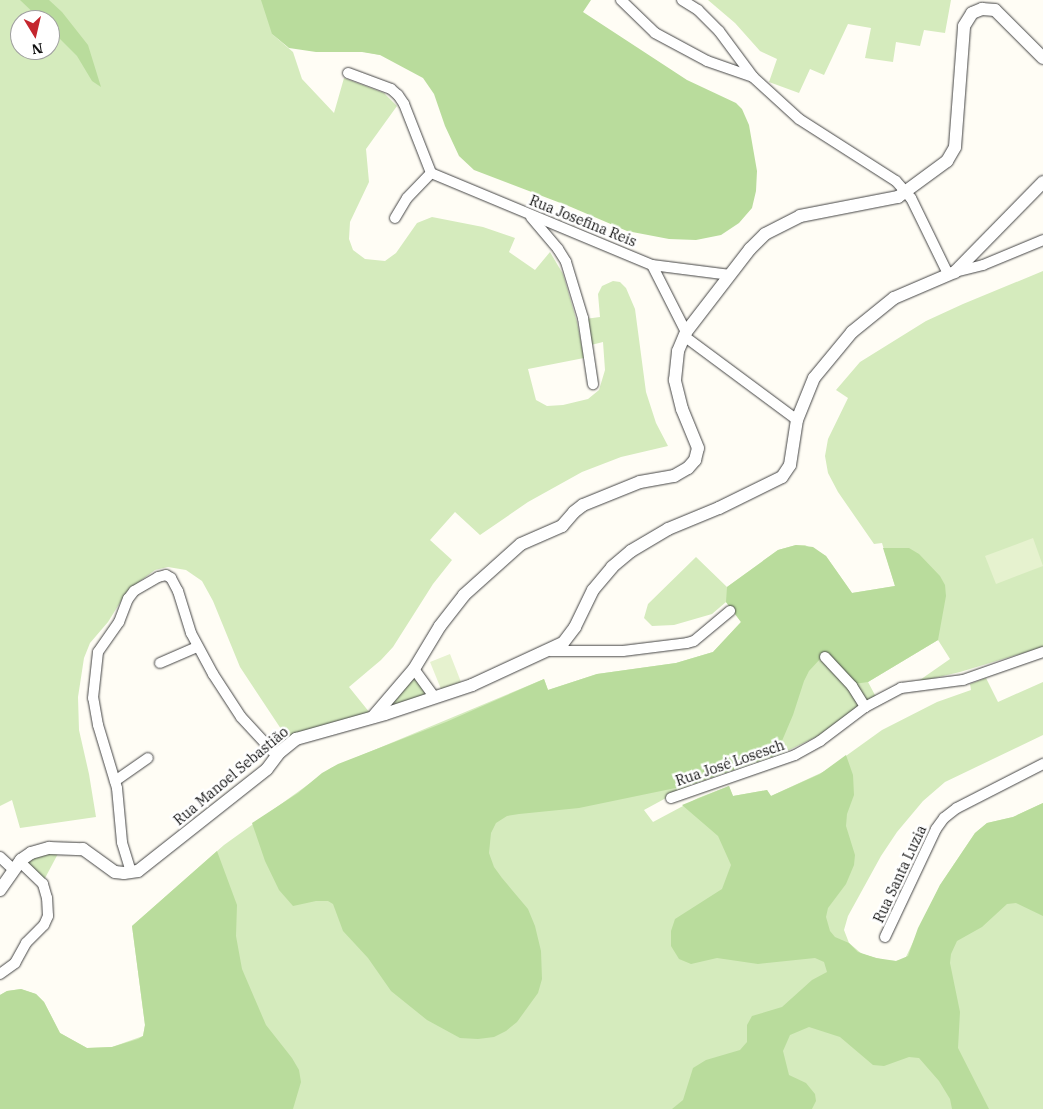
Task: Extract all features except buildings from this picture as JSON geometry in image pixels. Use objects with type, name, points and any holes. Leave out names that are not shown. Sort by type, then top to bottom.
[{"type":"street","points":[[621,0],[655,33],[707,61],[752,77]]},
{"type":"street","points":[[682,0],[698,10],[735,50],[752,77],[800,120],[896,181],[907,192],[951,273]]},
{"type":"street","points":[[373,717],[414,670],[440,626],[464,595],[521,544],[562,526],[583,505],[640,482],[674,476],[688,468],[695,460],[698,448],[682,410],[675,380],[678,350],[685,334],[730,275],[766,234],[786,222],[820,211],[891,200],[907,192],[952,156],[956,137],[964,26],[967,18],[975,12],[994,5],[1043,58]]},
{"type":"street","points":[[348,73],[391,89],[398,95],[404,104],[431,172],[407,198],[395,218]]},
{"type":"street","name":"Rua Josefina Reis","points":[[431,172],[652,265],[730,275]]},
{"type":"street","points":[[951,273],[1043,182]]},
{"type":"street","points":[[528,214],[558,249],[566,262],[582,318],[593,384]]},
{"type":"street","points":[[951,273],[983,264],[1043,240]]},
{"type":"street","points":[[652,265],[685,334],[797,420]]},
{"type":"street","name":"Rua Manoel Sebastião","points":[[131,872],[146,866],[270,766],[277,756],[298,738],[324,733],[472,686],[550,651],[570,636],[593,590],[612,567],[631,552],[668,529],[719,508],[782,477],[790,465],[797,420],[814,378],[852,332],[894,298],[951,273]]},
{"type":"street","points":[[0,890],[16,865],[40,850],[71,847],[89,852],[115,872],[131,872],[122,842],[115,781],[98,725],[93,694],[98,652],[119,622],[131,595],[158,577],[170,576],[178,590],[186,622],[197,647],[242,717],[277,756]]},
{"type":"street","points":[[550,651],[623,651],[687,644],[694,641],[730,611]]},
{"type":"street","points":[[160,662],[197,647]]},
{"type":"street","name":"Rua José Losesch","points":[[671,798],[795,755],[820,741],[865,707],[901,688],[963,680],[1043,652]]},
{"type":"street","points":[[825,658],[852,686],[865,707]]},
{"type":"street","points":[[414,670],[434,698]]},
{"type":"street","points":[[115,781],[148,758]]},
{"type":"street","name":"Rua Santa Luzia","points":[[885,937],[936,829],[944,818],[957,808],[1043,764]]},
{"type":"street","points":[[0,857],[16,865],[43,884],[47,898],[48,916],[44,925],[26,943],[15,963],[0,974]]},
{"type":"green space","points":[[0,0],[379,0],[380,55],[272,34],[293,52],[302,79],[334,113],[344,78],[384,93],[397,106],[366,149],[369,182],[350,222],[349,239],[353,250],[365,259],[385,261],[396,253],[417,223],[432,217],[483,227],[515,238],[509,252],[535,270],[550,252],[563,274],[577,322],[584,358],[528,369],[536,400],[547,406],[563,405],[588,399],[599,390],[605,370],[603,342],[591,345],[585,319],[600,317],[598,294],[602,286],[613,281],[620,282],[626,288],[635,309],[646,392],[656,423],[668,446],[621,457],[582,472],[528,502],[480,535],[455,512],[430,540],[452,560],[433,584],[393,647],[381,660],[349,687],[370,713],[287,738],[240,667],[213,601],[202,581],[186,570],[168,567],[155,570],[128,590],[108,622],[90,643],[84,658],[78,697],[79,730],[96,817],[20,828],[12,800],[0,806]]},
{"type":"green space","points":[[20,0],[49,0],[60,10],[30,10]]},
{"type":"green space","points":[[261,0],[591,0],[583,12],[687,80],[736,103],[742,109],[749,125],[757,171],[756,191],[752,208],[739,223],[721,235],[696,240],[669,239],[627,231],[571,207],[474,170],[459,156],[445,126],[434,94],[423,78],[380,55],[362,52],[316,52],[289,48],[272,34]]},
{"type":"green space","points":[[708,0],[951,0],[945,33],[924,30],[920,46],[896,42],[893,62],[865,58],[871,28],[848,24],[824,75],[810,69],[799,93],[769,82],[777,59],[760,51],[735,23]]},
{"type":"green space","points":[[60,10],[88,45],[101,87],[92,81],[77,56],[60,39]]},
{"type":"green space","points":[[1043,271],[1043,647],[960,672],[917,682],[950,659],[938,640],[868,682],[876,697],[866,703],[848,687],[862,705],[820,735],[783,753],[690,785],[644,810],[653,822],[698,798],[729,786],[733,796],[767,790],[771,796],[825,771],[882,730],[937,702],[971,690],[970,684],[986,678],[998,702],[1043,682],[1043,735],[945,782],[923,801],[897,832],[881,856],[848,916],[844,930],[849,943],[862,954],[884,960],[896,961],[905,959],[940,885],[975,833],[987,823],[1013,817],[1043,803],[1043,1109],[0,1109],[0,995],[7,991],[21,989],[36,994],[44,1002],[60,1033],[87,1048],[112,1047],[143,1036],[145,1025],[132,926],[224,845],[331,768],[544,679],[548,690],[597,674],[676,663],[713,652],[741,622],[726,602],[712,614],[674,625],[652,626],[644,618],[648,604],[696,557],[727,587],[778,550],[796,545],[805,545],[826,556],[852,593],[895,586],[882,543],[874,544],[838,492],[828,473],[825,456],[828,439],[848,398],[836,390],[860,362],[926,321]]},
{"type":"green space","points":[[1033,538],[1043,566],[996,584],[985,556]]},
{"type":"green space","points":[[796,545],[813,547],[826,556],[852,593],[895,586],[883,548],[909,548],[919,554],[940,576],[945,585],[946,596],[938,640],[868,682],[854,684],[821,658],[809,671],[804,681],[793,715],[776,755],[690,785],[579,808],[507,816],[496,823],[491,833],[489,853],[494,867],[528,909],[535,926],[541,951],[542,979],[538,993],[517,1022],[506,1031],[494,1037],[478,1039],[460,1038],[427,1020],[391,991],[368,958],[343,931],[333,904],[328,901],[316,901],[293,906],[279,890],[265,861],[252,823],[298,793],[322,773],[338,764],[446,722],[544,679],[548,690],[597,674],[676,663],[713,652],[741,622],[726,602],[727,587],[778,550]]},
{"type":"green space","points":[[450,654],[461,682],[441,689],[430,662]]},
{"type":"green space","points":[[414,671],[431,696],[393,709],[389,701]]},
{"type":"green space","points":[[846,755],[853,775],[854,795],[847,814],[846,826],[855,855],[854,865],[846,884],[828,908],[826,917],[830,931],[835,937],[849,943],[858,952],[876,958],[896,961],[908,956],[918,928],[940,885],[975,833],[987,823],[1013,817],[1043,803],[1043,916],[1016,903],[1007,904],[982,927],[957,941],[951,954],[950,963],[960,1012],[958,1048],[989,1109],[952,1109],[950,1099],[939,1081],[919,1058],[909,1057],[884,1066],[873,1065],[840,1037],[809,1027],[790,1035],[783,1051],[789,1075],[806,1083],[815,1094],[816,1101],[812,1109],[672,1109],[683,1100],[693,1068],[706,1060],[740,1050],[747,1042],[747,1025],[752,1016],[782,1007],[812,980],[827,972],[824,962],[815,958],[758,964],[717,958],[691,964],[679,959],[671,946],[671,931],[675,919],[722,889],[731,865],[718,836],[682,805],[729,786],[733,796],[767,790],[771,796],[820,774]]},
{"type":"green space","points":[[61,848],[44,880],[21,861]]},
{"type":"green space","points":[[217,851],[237,905],[236,936],[242,969],[266,1025],[299,1070],[301,1082],[293,1109],[0,1109],[0,995],[7,991],[21,989],[36,994],[44,1002],[60,1033],[87,1048],[112,1047],[143,1036],[145,1025],[132,926]]}]
